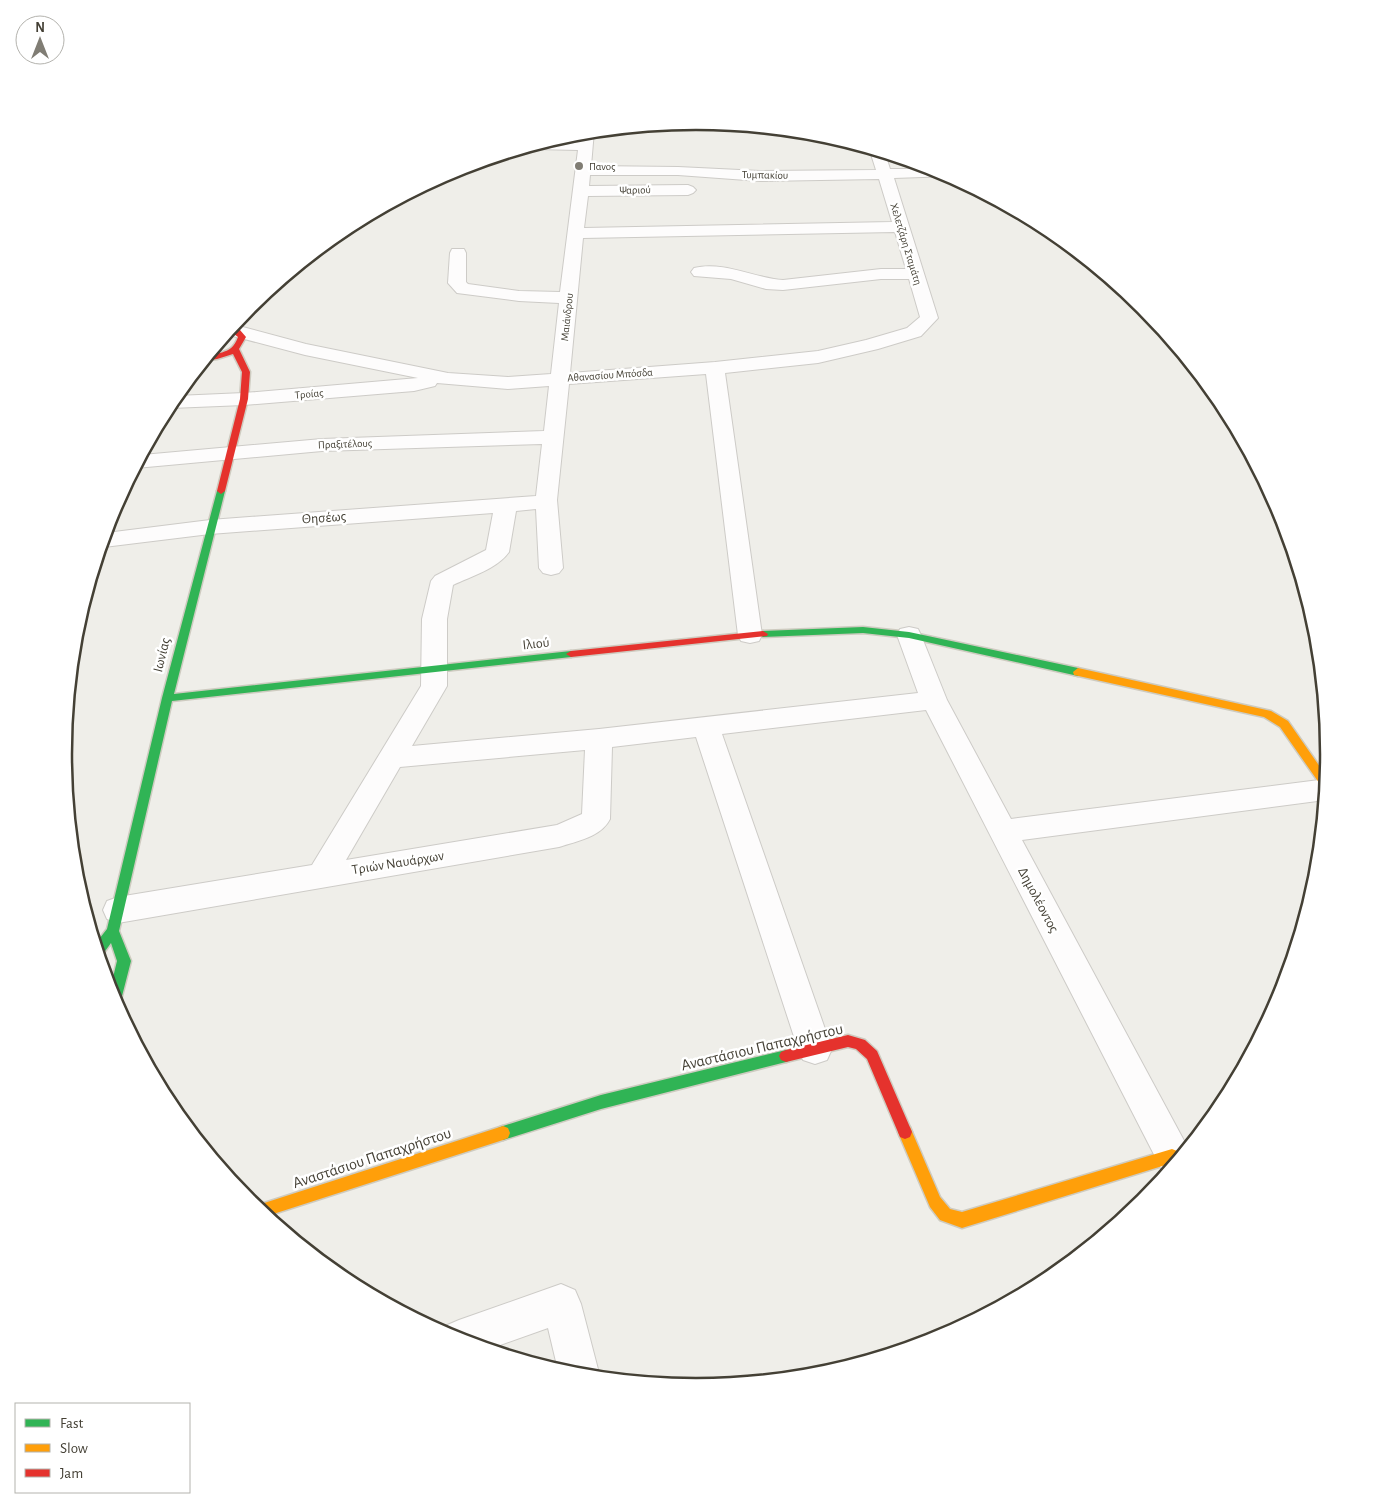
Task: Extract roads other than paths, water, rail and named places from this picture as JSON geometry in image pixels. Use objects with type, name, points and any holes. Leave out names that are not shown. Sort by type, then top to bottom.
[{"type":"street","name":"Μαιάνδρου","points":[[551,568],[546,500],[587,140]]},
{"type":"street","name":"Χελετζάρη Σταμάτη","points":[[879,157],[928,318],[914,332]]},
{"type":"street","name":"Τυμπακίου","points":[[583,170],[691,172],[760,176],[928,174]]},
{"type":"street","name":"Ψαριού","points":[[581,191],[688,196],[691,172]]},
{"type":"street","points":[[576,233],[902,228]]},
{"type":"street","points":[[458,253],[457,283],[463,288],[519,296],[569,298]]},
{"type":"street","points":[[700,272],[732,274],[766,284],[783,285],[882,274],[916,274]]},
{"type":"street","name":"Αθανασίου Μπόσδα","points":[[233,337],[305,349],[448,379],[508,383],[715,368],[818,357],[871,345],[914,332]]},
{"type":"street","points":[[215,357],[226,355],[233,337]]},
{"type":"street","name":"Ιωνίας","points":[[106,932],[210,527],[232,452],[245,394],[246,372],[233,337]]},
{"type":"street","points":[[209,365],[218,368]]},
{"type":"street","points":[[715,368],[750,635]]},
{"type":"street","points":[[234,378],[245,394]]},
{"type":"street","name":"Τροίας","points":[[182,401],[245,394],[414,385],[448,379]]},
{"type":"street","name":"Πραξιτέλους","points":[[146,461],[322,445],[553,437]]},
{"type":"street","name":"Θησέως","points":[[111,539],[210,527],[546,500]]},
{"type":"street","points":[[321,876],[434,686],[437,594],[443,581],[491,558],[497,552],[506,504]]},
{"type":"street","name":"Ιλιού","points":[[167,698],[750,635],[863,630],[908,634],[1267,714],[1284,724],[1319,775]]},
{"type":"street","name":"Δημολέοντος","points":[[908,634],[934,700],[1173,1157]]},
{"type":"street","points":[[392,758],[599,739],[934,700]]},
{"type":"street","points":[[706,727],[815,1049]]},
{"type":"street","name":"Τριών Ναυάρχων","points":[[106,932],[321,876],[559,836],[584,827],[596,819],[599,739]]},
{"type":"street","points":[[1002,831],[1319,790]]},
{"type":"street","points":[[106,932],[124,961],[118,986]]},
{"type":"street","name":"Αναστάσιου Παπαχρήστου","points":[[268,1207],[601,1102],[848,1042],[860,1044],[872,1055],[935,1202],[945,1215],[962,1220],[1169,1161]]},
{"type":"street","points":[[471,1336],[561,1304],[578,1366]]},
{"type":"place","name":"Πανος","points":[[579,166]]}]
